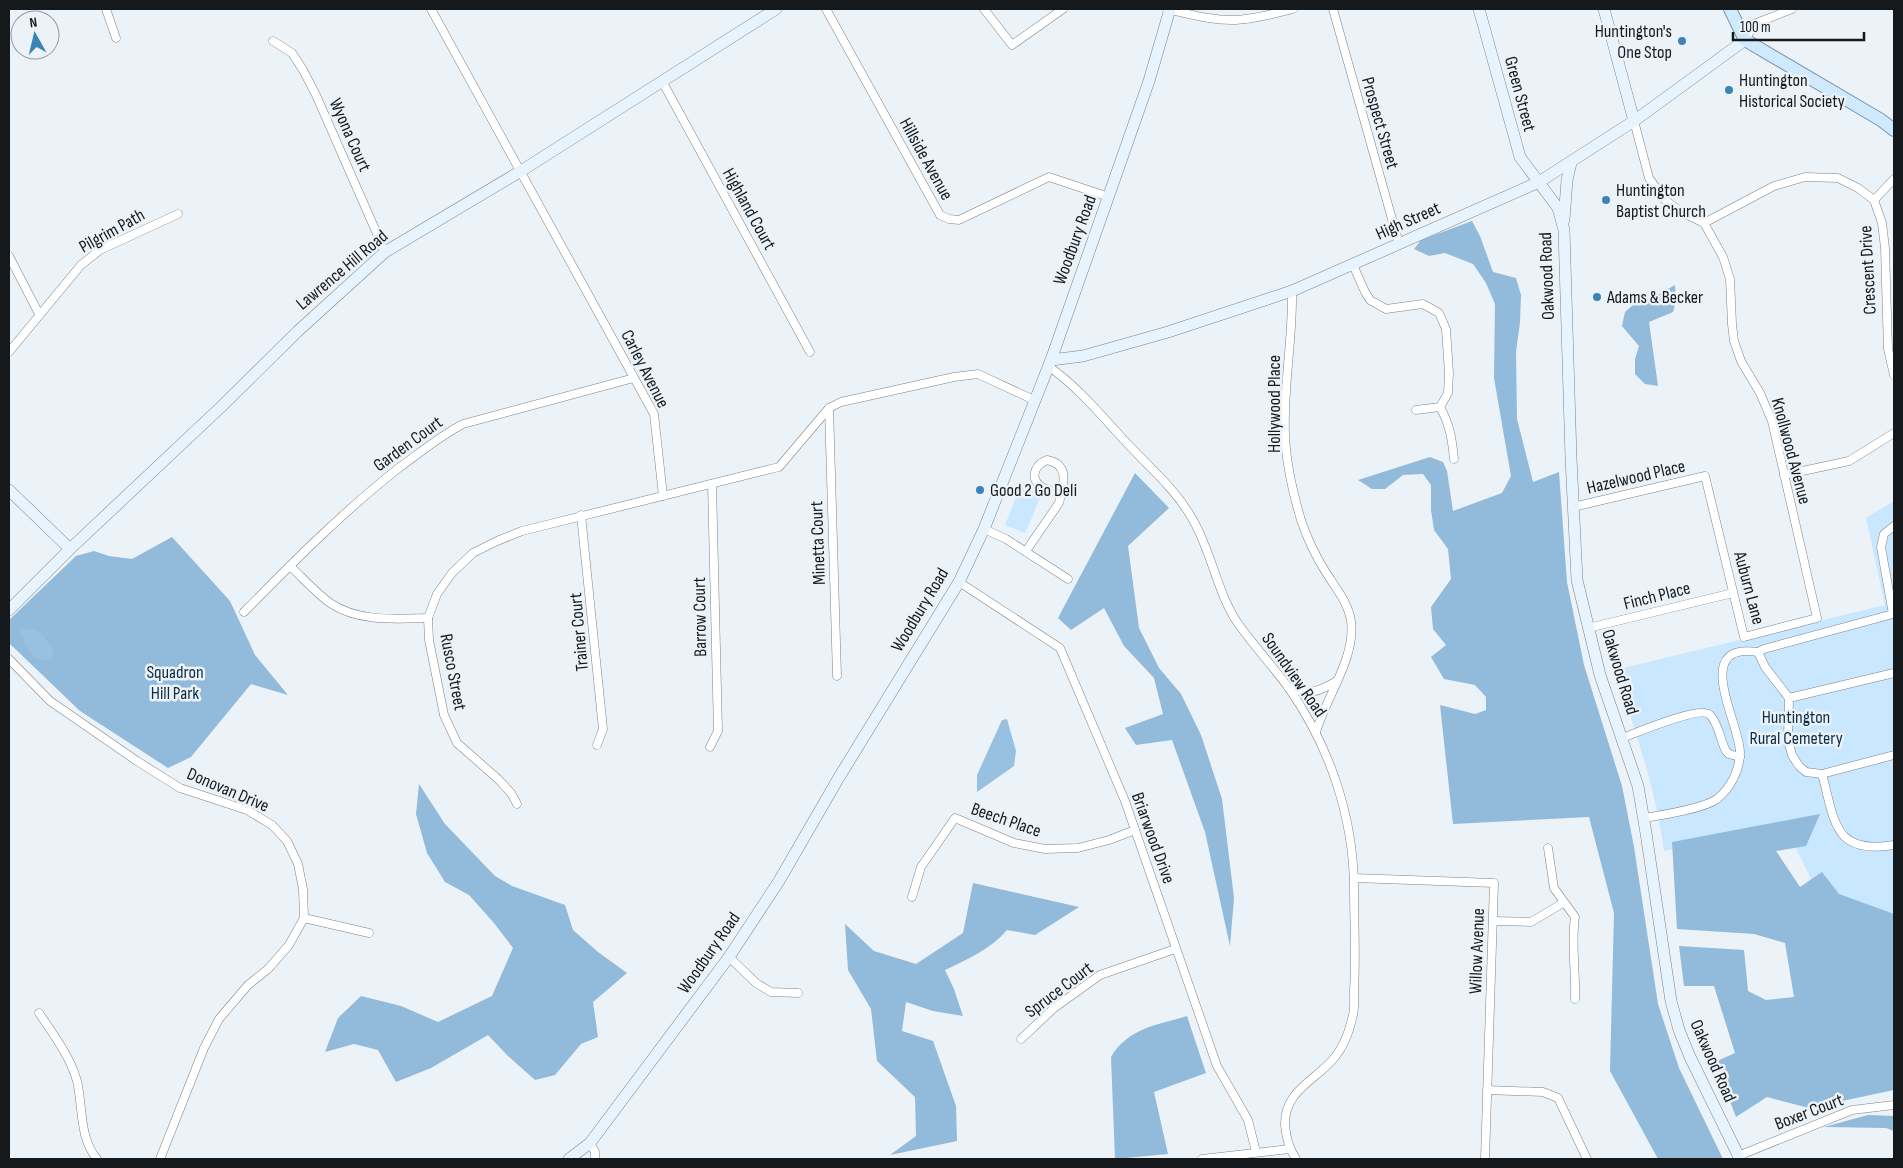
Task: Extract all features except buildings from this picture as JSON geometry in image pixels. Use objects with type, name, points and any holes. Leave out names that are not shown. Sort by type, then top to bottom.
[{"type":"main road","name":"Lawrence Hill Road","points":[[9,610],[70,549],[222,406],[298,331],[385,252],[521,171],[776,9]]},
{"type":"main road","name":"Woodbury Road","points":[[569,1159],[590,1143],[730,957],[779,881],[838,779],[959,582],[984,529],[1050,363],[1149,82],[1168,9]]},
{"type":"main road","name":"Green Street","points":[[1479,9],[1520,157],[1539,182]]},
{"type":"main road","points":[[1604,9],[1634,121]]},
{"type":"main road","points":[[1730,9],[1745,40],[1881,120],[1894,130]]},
{"type":"main road","name":"High Street","points":[[1050,363],[1083,356],[1168,332],[1292,291],[1539,182],[1634,121],[1745,40]]},
{"type":"main road","points":[[1564,230],[1567,180],[1571,162]]},
{"type":"main road","name":"Oakwood Road","points":[[1539,182],[1558,208],[1564,230],[1577,580],[1600,675],[1638,786],[1671,1001],[1679,1030],[1739,1158]]},
{"type":"main road","points":[[9,490],[70,549]]},
{"type":"street","points":[[106,9],[116,38]]},
{"type":"street","name":"Carley Avenue","points":[[431,9],[654,414],[663,496]]},
{"type":"street","name":"Hillside Avenue","points":[[826,9],[940,215],[948,219],[959,220],[1049,177],[1109,197]]},
{"type":"street","points":[[984,9],[1012,45],[1063,9]]},
{"type":"street","points":[[1168,9],[1205,18],[1236,20],[1293,9]]},
{"type":"street","name":"Prospect Street","points":[[1333,9],[1399,244]]},
{"type":"street","points":[[1745,40],[1754,24],[1792,9]]},
{"type":"street","name":"Wyona Court","points":[[273,41],[292,53],[303,70],[316,95],[385,252]]},
{"type":"street","name":"Highland Court","points":[[662,81],[810,352]]},
{"type":"street","points":[[1634,121],[1650,178],[1655,186],[1665,200],[1681,212],[1704,223]]},
{"type":"street","name":"Crescent Drive","points":[[1704,223],[1774,186],[1805,177],[1838,178],[1858,188],[1874,200],[1882,223],[1885,248],[1888,349],[1894,375]]},
{"type":"street","points":[[1874,200],[1894,179]]},
{"type":"street","name":"Pilgrim Path","points":[[9,352],[81,265],[100,250],[178,214]]},
{"type":"street","name":"Knollwood Avenue","points":[[1704,223],[1723,257],[1730,278],[1734,341],[1741,361],[1760,393],[1772,421],[1817,618]]},
{"type":"street","points":[[9,256],[39,314]]},
{"type":"street","points":[[1353,265],[1370,300],[1386,309],[1423,304],[1439,313],[1446,330],[1449,373],[1448,393],[1440,407]]},
{"type":"street","name":"Hollywood Place","points":[[1292,291],[1285,413],[1286,450],[1293,491],[1312,548],[1343,600],[1351,621],[1351,642],[1316,732]]},
{"type":"street","name":"Soundview Road","points":[[1050,363],[1100,412],[1173,491],[1193,518],[1236,620],[1288,687],[1316,732],[1342,798],[1349,830],[1354,878],[1355,978],[1353,1018],[1343,1044],[1334,1058],[1295,1092],[1288,1105],[1285,1117],[1286,1133],[1289,1149],[1296,1159]]},
{"type":"street","points":[[663,496],[779,467],[829,408],[842,402],[954,377],[978,374],[1034,400]]},
{"type":"street","name":"Garden Court","points":[[244,612],[311,544],[370,491],[441,436],[462,424],[634,378]]},
{"type":"street","points":[[1416,410],[1440,407]]},
{"type":"street","points":[[1440,407],[1449,423],[1454,459]]},
{"type":"street","name":"Minetta Court","points":[[829,408],[837,676]]},
{"type":"street","points":[[1784,475],[1849,461],[1894,433]]},
{"type":"street","points":[[1026,551],[1059,503],[1061,495],[1064,482],[1060,467],[1055,462],[1047,460],[1040,463],[1034,474],[1036,481],[1044,488],[1061,495]]},
{"type":"street","name":"Hazelwood Place","points":[[1573,507],[1706,476]]},
{"type":"street","name":"Auburn Lane","points":[[1706,476],[1744,636],[1817,618]]},
{"type":"street","name":"Barrow Court","points":[[710,747],[718,731],[712,484]]},
{"type":"street","name":"Rusco Street","points":[[518,804],[498,779],[457,743],[444,716],[429,640],[428,618],[437,594],[452,573],[473,554],[497,541],[522,531],[581,515],[663,496]]},
{"type":"street","name":"Trainer Court","points":[[581,515],[603,730],[597,745]]},
{"type":"street","points":[[1644,818],[1711,803],[1726,790],[1731,782],[1740,757],[1739,743],[1725,696],[1722,674],[1723,667],[1729,656],[1740,650],[1758,652],[1894,614],[1880,547],[1884,534],[1894,526]]},
{"type":"street","points":[[984,529],[1006,539],[1068,579]]},
{"type":"street","points":[[290,566],[331,603],[352,614],[374,618],[428,618]]},
{"type":"street","name":"Briarwood Drive","points":[[959,582],[1060,648],[1135,830],[1217,1066],[1248,1120],[1256,1152]]},
{"type":"street","name":"Finch Place","points":[[1588,628],[1733,593]]},
{"type":"street","points":[[1758,652],[1765,667],[1788,698],[1788,740],[1792,755],[1798,766],[1806,772],[1822,774],[1894,755]]},
{"type":"street","name":"Donovan Drive","points":[[9,658],[50,701],[137,761],[180,788],[247,810],[272,825],[287,841],[298,864],[303,888],[304,918]]},
{"type":"street","points":[[1788,698],[1894,673]]},
{"type":"street","points":[[1288,687],[1302,693],[1319,691],[1337,682]]},
{"type":"street","points":[[1622,738],[1680,717],[1704,711],[1712,716],[1729,754],[1740,757]]},
{"type":"street","points":[[1822,774],[1834,821],[1842,835],[1861,846],[1881,847],[1894,845]]},
{"type":"street","name":"Beech Place","points":[[912,898],[921,867],[954,818],[1014,843],[1045,849],[1078,848],[1109,840],[1135,830]]},
{"type":"street","points":[[1548,848],[1554,888],[1563,903],[1575,917],[1572,934],[1576,978],[1575,999]]},
{"type":"street","name":"Willow Avenue","points":[[1354,878],[1494,883],[1485,1159]]},
{"type":"street","points":[[1493,921],[1531,922],[1563,903]]},
{"type":"street","points":[[160,1159],[204,1048],[219,1020],[248,985],[268,969],[288,945],[304,918],[369,933]]},
{"type":"street","name":"Spruce Court","points":[[1021,1039],[1054,1008],[1100,975],[1175,949]]},
{"type":"street","points":[[730,957],[756,983],[771,992],[798,993]]},
{"type":"street","points":[[39,1013],[69,1060],[77,1081],[85,1133],[97,1159]]},
{"type":"street","points":[[1487,1090],[1543,1092],[1558,1098],[1587,1159]]},
{"type":"street","name":"Boxer Court","points":[[1739,1158],[1852,1110],[1894,1105]]},
{"type":"street","points":[[590,1143],[595,1152],[595,1159]]},
{"type":"street","points":[[1202,1159],[1289,1149]]},
{"type":"green space","points":[[1472,221],[1480,236],[1493,272],[1516,278],[1521,295],[1516,352],[1517,419],[1533,482],[1559,472],[1567,582],[1584,665],[1622,786],[1634,847],[1658,1004],[1679,1068],[1723,1159],[1658,1159],[1610,1071],[1614,913],[1589,817],[1453,824],[1440,705],[1475,714],[1486,710],[1486,697],[1475,685],[1444,679],[1431,657],[1446,645],[1433,629],[1431,607],[1451,579],[1448,549],[1434,530],[1431,510],[1431,485],[1423,474],[1403,475],[1385,489],[1372,489],[1358,480],[1430,457],[1443,462],[1447,471],[1453,511],[1502,493],[1511,476],[1494,378],[1495,304],[1486,283],[1473,264],[1445,253],[1429,256],[1414,249],[1421,240]]},
{"type":"green space","points":[[1675,285],[1676,301],[1673,312],[1649,322],[1658,386],[1645,384],[1635,374],[1635,359],[1639,346],[1622,326],[1625,312],[1639,300],[1652,298]]},
{"type":"green space","points":[[1135,473],[1169,508],[1128,546],[1139,628],[1159,668],[1181,694],[1201,735],[1222,799],[1234,898],[1230,946],[1205,832],[1172,740],[1136,745],[1125,728],[1163,714],[1154,678],[1124,646],[1104,608],[1071,630],[1058,618]]},
{"type":"green space","points":[[1022,482],[1043,491],[1025,533],[1005,525]]},
{"type":"green space","name":"Huntington Rural Cemetery","points":[[1894,501],[1894,935],[1820,897],[1785,826],[1664,851],[1650,782],[1615,670],[1885,605],[1866,518]]},
{"type":"green space","name":"Squadron Hill Park","points":[[172,537],[230,601],[255,655],[288,695],[251,684],[191,757],[168,768],[80,711],[9,643],[9,620],[76,556],[94,551],[109,556],[132,559]]},
{"type":"green space","points":[[419,784],[445,824],[495,876],[512,886],[565,905],[573,930],[598,952],[627,973],[593,1002],[598,1037],[581,1044],[555,1075],[535,1080],[488,1035],[431,1068],[396,1082],[378,1050],[354,1044],[325,1052],[338,1018],[361,996],[401,1006],[438,1022],[492,996],[513,948],[469,895],[445,882],[427,853],[416,814]]},
{"type":"green space","points":[[1820,814],[1806,846],[1776,851],[1800,887],[1822,872],[1839,894],[1894,914],[1894,1090],[1809,1108],[1767,1097],[1736,1117],[1715,1062],[1735,1053],[1714,986],[1684,986],[1679,946],[1744,950],[1748,991],[1766,1000],[1794,997],[1785,943],[1754,934],[1677,929],[1672,842]]},
{"type":"green space","points":[[973,883],[1079,907],[1035,935],[1007,930],[994,943],[971,958],[945,970],[963,1016],[933,1011],[906,1002],[902,1031],[933,1041],[956,1106],[957,1141],[890,1155],[916,1136],[915,1097],[877,1061],[871,1009],[848,970],[845,924],[874,951],[916,964],[963,933]]},
{"type":"green space","points":[[1187,1016],[1206,1073],[1154,1092],[1168,1154],[1115,1159],[1111,1057],[1126,1040],[1144,1029]]},
{"type":"green space","points":[[1868,1115],[1894,1116],[1894,1131],[1886,1128],[1824,1127]]},
{"type":"shaded area","points":[[19,628],[39,632],[53,648],[52,657],[45,661],[33,657],[25,644]]},
{"type":"shaded area","points":[[1007,719],[1016,751],[1014,766],[977,792],[977,775],[1002,720]]},
{"type":"place","name":"Huntington's One Stop","points":[[1682,41]]},
{"type":"place","name":"Huntington Historical Society","points":[[1729,90]]},
{"type":"place","name":"Huntington Baptist Church","points":[[1606,200]]},
{"type":"place","name":"Adams & Becker","points":[[1597,297]]},
{"type":"place","name":"Good 2 Go Deli","points":[[980,490]]}]
